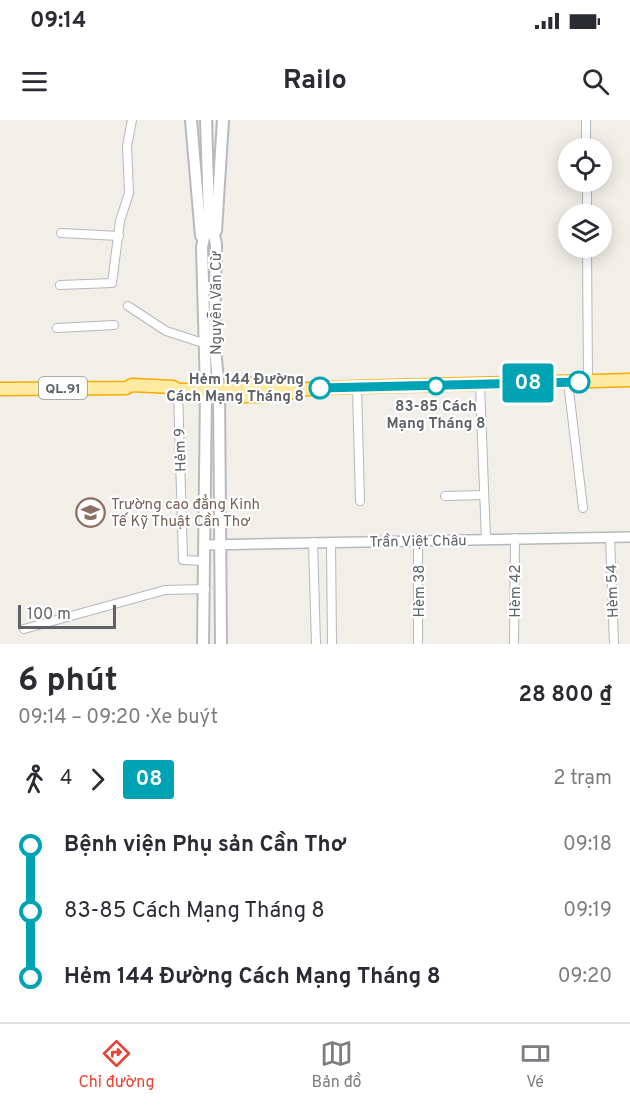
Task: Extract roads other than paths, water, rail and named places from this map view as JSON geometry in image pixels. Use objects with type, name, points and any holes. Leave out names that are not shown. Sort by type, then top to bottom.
[{"type":"highway","name":"QL.91","points":[[0,389],[126,388],[132,392],[172,393],[178,390],[232,390],[240,396],[257,396],[285,395],[296,390],[630,380]]},
{"type":"main road","points":[[192,120],[202,248]]},
{"type":"main road","name":"Nguyễn Văn Cừ","points":[[207,120],[209,215],[216,244],[214,339],[219,390],[221,644]]},
{"type":"main road","points":[[216,244],[223,120]]},
{"type":"main road","name":"Nguyễn Văn Cừ","points":[[203,644],[206,390],[202,248],[209,215]]},
{"type":"street","points":[[60,285],[110,285],[113,279],[118,236],[129,193],[127,146],[132,120]]},
{"type":"street","points":[[586,120],[586,138]]},
{"type":"street","points":[[61,233],[118,236]]},
{"type":"street","points":[[587,258],[588,381]]},
{"type":"street","points":[[128,306],[166,331],[203,343]]},
{"type":"street","points":[[57,328],[114,325]]},
{"type":"street","points":[[568,382],[583,508]]},
{"type":"street","points":[[480,385],[486,540]]},
{"type":"street","points":[[357,388],[360,501]]},
{"type":"street","name":"Hẻm 9","points":[[178,390],[183,560],[205,561]]},
{"type":"street","points":[[445,496],[484,495]]},
{"type":"street","name":"Hèm 54","points":[[610,537],[614,644]]},
{"type":"street","name":"Trần Việt Châu","points":[[205,545],[630,537]]},
{"type":"street","name":"Hèm 42","points":[[514,644],[515,538]]},
{"type":"street","name":"Hèm 38","points":[[418,644],[419,540]]},
{"type":"street","points":[[313,542],[316,644]]},
{"type":"street","points":[[331,542],[332,644]]},
{"type":"street","points":[[24,629],[165,590],[205,589]]},
{"type":"place","name":"83-85 Cách Mạng Tháng 8","points":[[436,386]]},
{"type":"place","name":"Hẻm 144 Đường Cách Mạng Tháng 8","points":[[320,388]]},
{"type":"place","name":"Trường cao đẳng Kinh Tế Kỹ Thuật Cần Thơ","points":[[90,513]]}]
